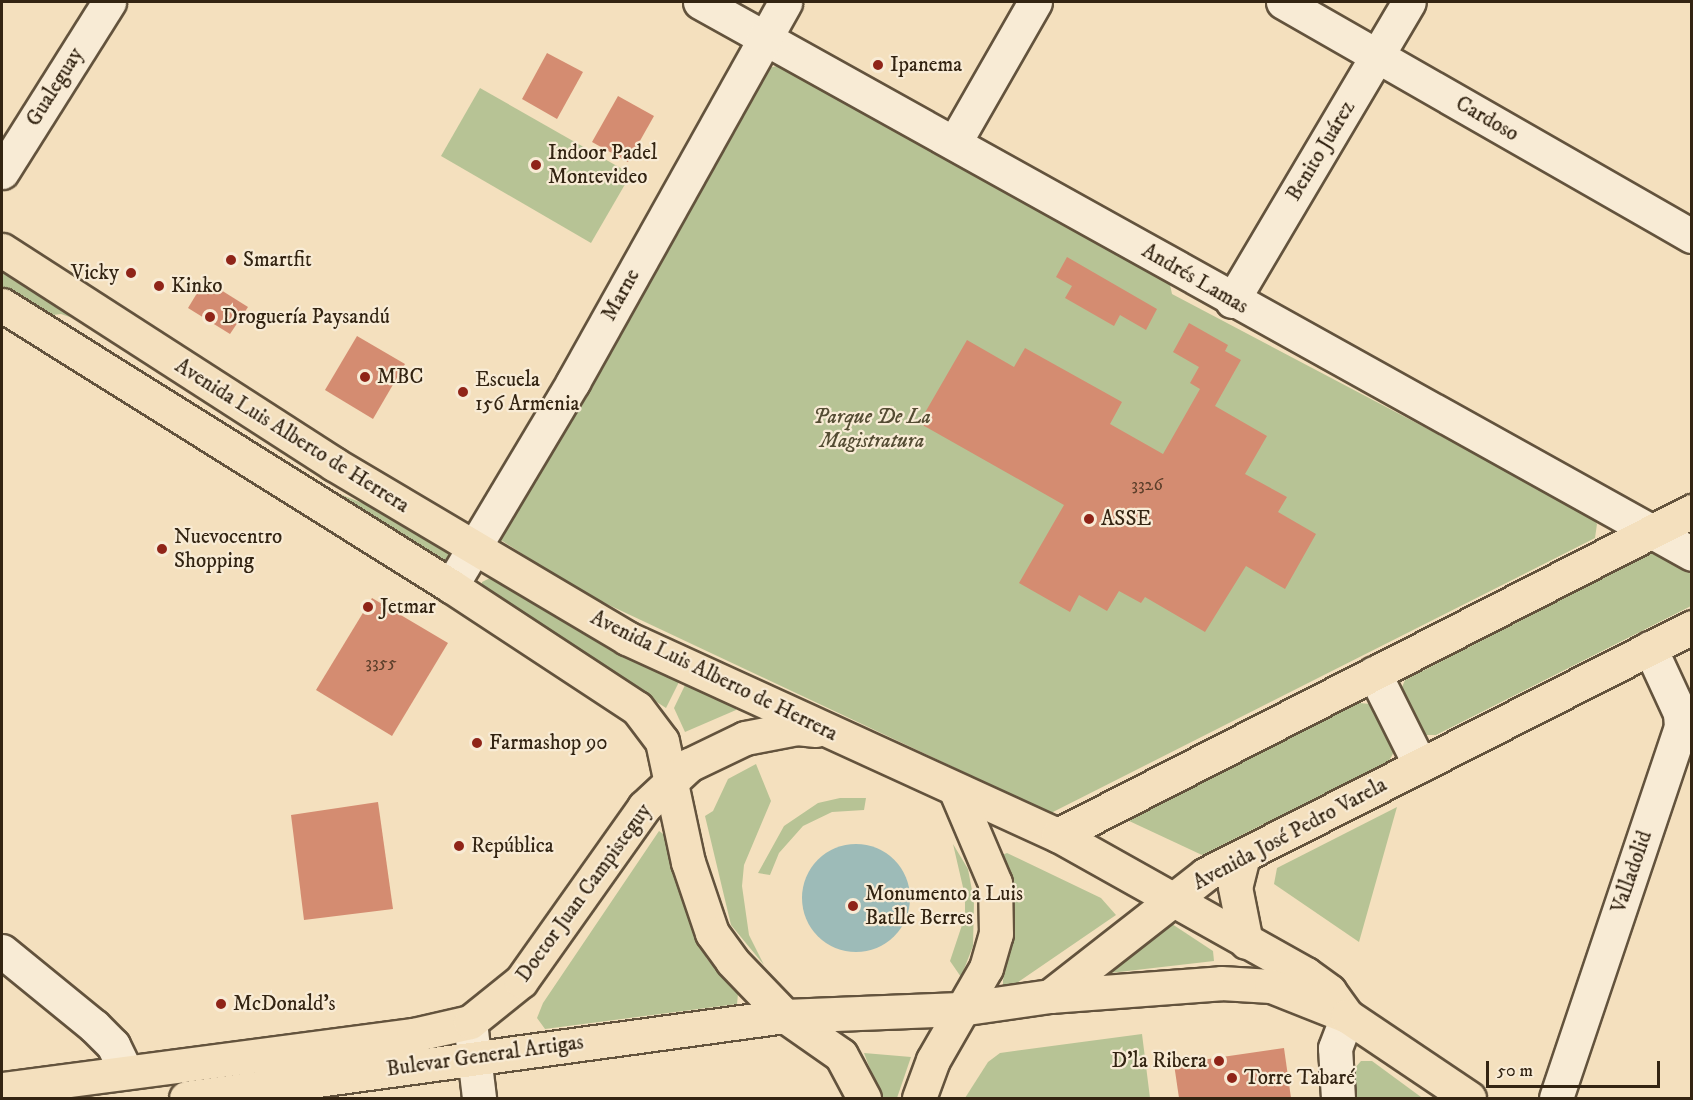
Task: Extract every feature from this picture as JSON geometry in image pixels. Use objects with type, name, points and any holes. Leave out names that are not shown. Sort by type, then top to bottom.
[{"type":"main road","name":"Avenida Luis Alberto de Herrera","points":[[2,250],[474,548],[627,638],[956,791],[1058,835],[1329,991],[1347,1016]]},
{"type":"main road","name":"Avenida Luis Alberto de Herrera","points":[[2,305],[451,586],[637,708],[662,741],[703,914],[732,961],[785,1016]]},
{"type":"main road","points":[[1058,835],[1692,511]]},
{"type":"main road","name":"Avenida José Pedro Varela","points":[[1050,996],[1206,874],[1692,627]]},
{"type":"main road","name":"Doctor Juan Campisteguy","points":[[470,1022],[521,981],[644,807],[702,756],[745,738],[797,728],[833,734]]},
{"type":"main road","points":[[919,1098],[960,1009],[986,968],[998,917],[990,866],[956,791]]},
{"type":"main road","points":[[1244,856],[1235,887],[1246,942]]},
{"type":"main road","name":"Avenida Luis Alberto de Herrera","points":[[960,1009],[1050,996],[1247,983],[1290,992],[1317,1008],[1347,1016],[1470,1098]]},
{"type":"main road","name":"Bulevar General Artigas","points":[[186,1098],[785,1016],[960,1009]]},
{"type":"main road","points":[[785,1016],[841,1055],[864,1098]]},
{"type":"main road","name":"Bulevar General Artigas","points":[[2,1089],[413,1035],[470,1022]]},
{"type":"street","name":"Gualeguay","points":[[2,172],[109,2]]},
{"type":"street","name":"Andrés Lamas","points":[[700,2],[956,140],[1232,301],[1692,554]]},
{"type":"street","name":"Marne","points":[[451,586],[573,382],[785,2]]},
{"type":"street","points":[[956,140],[1035,2]]},
{"type":"street","name":"Cardoso","points":[[1283,2],[1692,236]]},
{"type":"street","name":"Benito Juárez","points":[[1232,301],[1409,2]]},
{"type":"street","name":"Valladolid","points":[[1556,1098],[1681,727],[1680,713],[1650,648]]},
{"type":"street","points":[[1374,673],[1420,765]]},
{"type":"street","points":[[2,951],[100,1031],[120,1056],[126,1072]]},
{"type":"street","points":[[1338,1098],[1335,1048],[1347,1016]]},
{"type":"street","points":[[470,1022],[479,1098]]},
{"type":"green space","name":"Parque De La Magistratura","points":[[784,64],[1169,280],[1172,294],[1589,514],[1597,524],[1595,538],[1051,813],[577,590],[498,538],[765,69]]},
{"type":"green space","name":"Indoor Padel Montevideo","points":[[480,88],[631,174],[591,243],[441,156]]},
{"type":"green space","points":[[2,272],[87,323],[61,314],[45,316],[2,289]]},
{"type":"green space","points":[[317,485],[390,514],[448,551],[449,558],[443,563]]},
{"type":"green space","points":[[1652,553],[1691,571],[1691,606],[1436,735],[1423,735],[1400,692],[1405,680]]},
{"type":"green space","points":[[490,578],[609,646],[680,680],[666,708],[482,590],[482,582]]},
{"type":"green space","points":[[686,683],[737,707],[736,710],[685,732],[674,708]]},
{"type":"green space","points":[[1359,703],[1371,704],[1395,750],[1389,761],[1202,855],[1127,820]]},
{"type":"green space","points":[[756,764],[771,801],[744,865],[742,886],[749,935],[764,965],[731,925],[705,816],[713,811],[728,779]]},
{"type":"green space","points":[[840,798],[866,798],[864,810],[832,812],[803,826],[779,853],[770,875],[758,873],[784,826],[818,803]]},
{"type":"green space","points":[[1397,807],[1359,942],[1274,884],[1277,868]]},
{"type":"green space","points":[[659,831],[666,836],[694,934],[707,959],[738,994],[737,1004],[545,1029],[537,1018],[543,1003]]},
{"type":"green space","points":[[953,844],[968,869],[974,901],[973,946],[961,977],[950,961],[965,916],[965,896]]},
{"type":"green space","points":[[1007,853],[1101,898],[1116,915],[1008,989],[1003,988],[1003,980],[1015,929],[1012,892],[1002,855]]},
{"type":"green space","points":[[1172,924],[1213,951],[1214,961],[1110,973],[1112,966]]},
{"type":"green space","points":[[1142,1034],[1150,1098],[965,1098],[988,1062],[1000,1053]]},
{"type":"green space","points":[[864,1053],[911,1057],[897,1098],[881,1098]]},
{"type":"green space","points":[[1361,1061],[1372,1061],[1421,1097],[1352,1098],[1348,1076]]},
{"type":"water","points":[[856,844],[877,848],[894,860],[906,877],[910,898],[906,919],[894,936],[877,948],[856,952],[835,948],[818,936],[806,919],[802,898],[806,877],[818,860],[835,848]]},
{"type":"building","points":[[547,53],[583,72],[557,119],[522,99]]},
{"type":"building","points":[[618,96],[654,116],[628,162],[592,142]]},
{"type":"building","points":[[1067,257],[1157,309],[1146,330],[1120,315],[1114,326],[1065,298],[1072,286],[1056,277]]},
{"type":"building","points":[[205,280],[248,307],[230,334],[188,308]]},
{"type":"building","points":[[1189,323],[1228,345],[1225,351],[1241,360],[1215,406],[1267,436],[1245,474],[1287,497],[1278,512],[1316,534],[1285,589],[1246,566],[1205,632],[1145,597],[1141,603],[1119,591],[1107,611],[1079,595],[1070,612],[1019,583],[1064,505],[919,423],[967,340],[1014,367],[1025,348],[1122,402],[1110,424],[1163,454],[1200,389],[1190,383],[1199,367],[1173,352]]},
{"type":"building","name":"MBC","points":[[357,336],[405,364],[373,419],[325,390]]},
{"type":"building","points":[[372,598],[448,643],[392,736],[316,690]]},
{"type":"building","points":[[378,802],[393,909],[304,920],[291,815]]},
{"type":"building","name":"Torre Tabaré","points":[[1284,1048],[1291,1098],[1179,1098],[1174,1064]]},
{"type":"place","name":"Ipanema","points":[[878,65]]},
{"type":"place","name":"Indoor Padel Montevideo","points":[[536,165]]},
{"type":"place","name":"Smartfit","points":[[231,260]]},
{"type":"place","name":"Vicky","points":[[131,273]]},
{"type":"place","name":"Kinko","points":[[159,286]]},
{"type":"place","name":"Droguería Paysandú","points":[[210,317]]},
{"type":"place","name":"MBC","points":[[365,377]]},
{"type":"place","name":"Escuela 156 Armenia","points":[[463,392]]},
{"type":"place","name":"ASSE","points":[[1089,519]]},
{"type":"place","name":"Nuevocentro Shopping","points":[[162,549]]},
{"type":"place","name":"Jetmar","points":[[368,607]]},
{"type":"place","name":"Farmashop 90","points":[[477,743]]},
{"type":"place","name":"República","points":[[459,846]]},
{"type":"place","name":"Monumento a Luis Batlle Berres","points":[[853,906]]},
{"type":"place","name":"McDonald's","points":[[221,1004]]},
{"type":"place","name":"D'la Ribera","points":[[1219,1061]]},
{"type":"place","name":"Torre Tabaré","points":[[1232,1078]]}]
